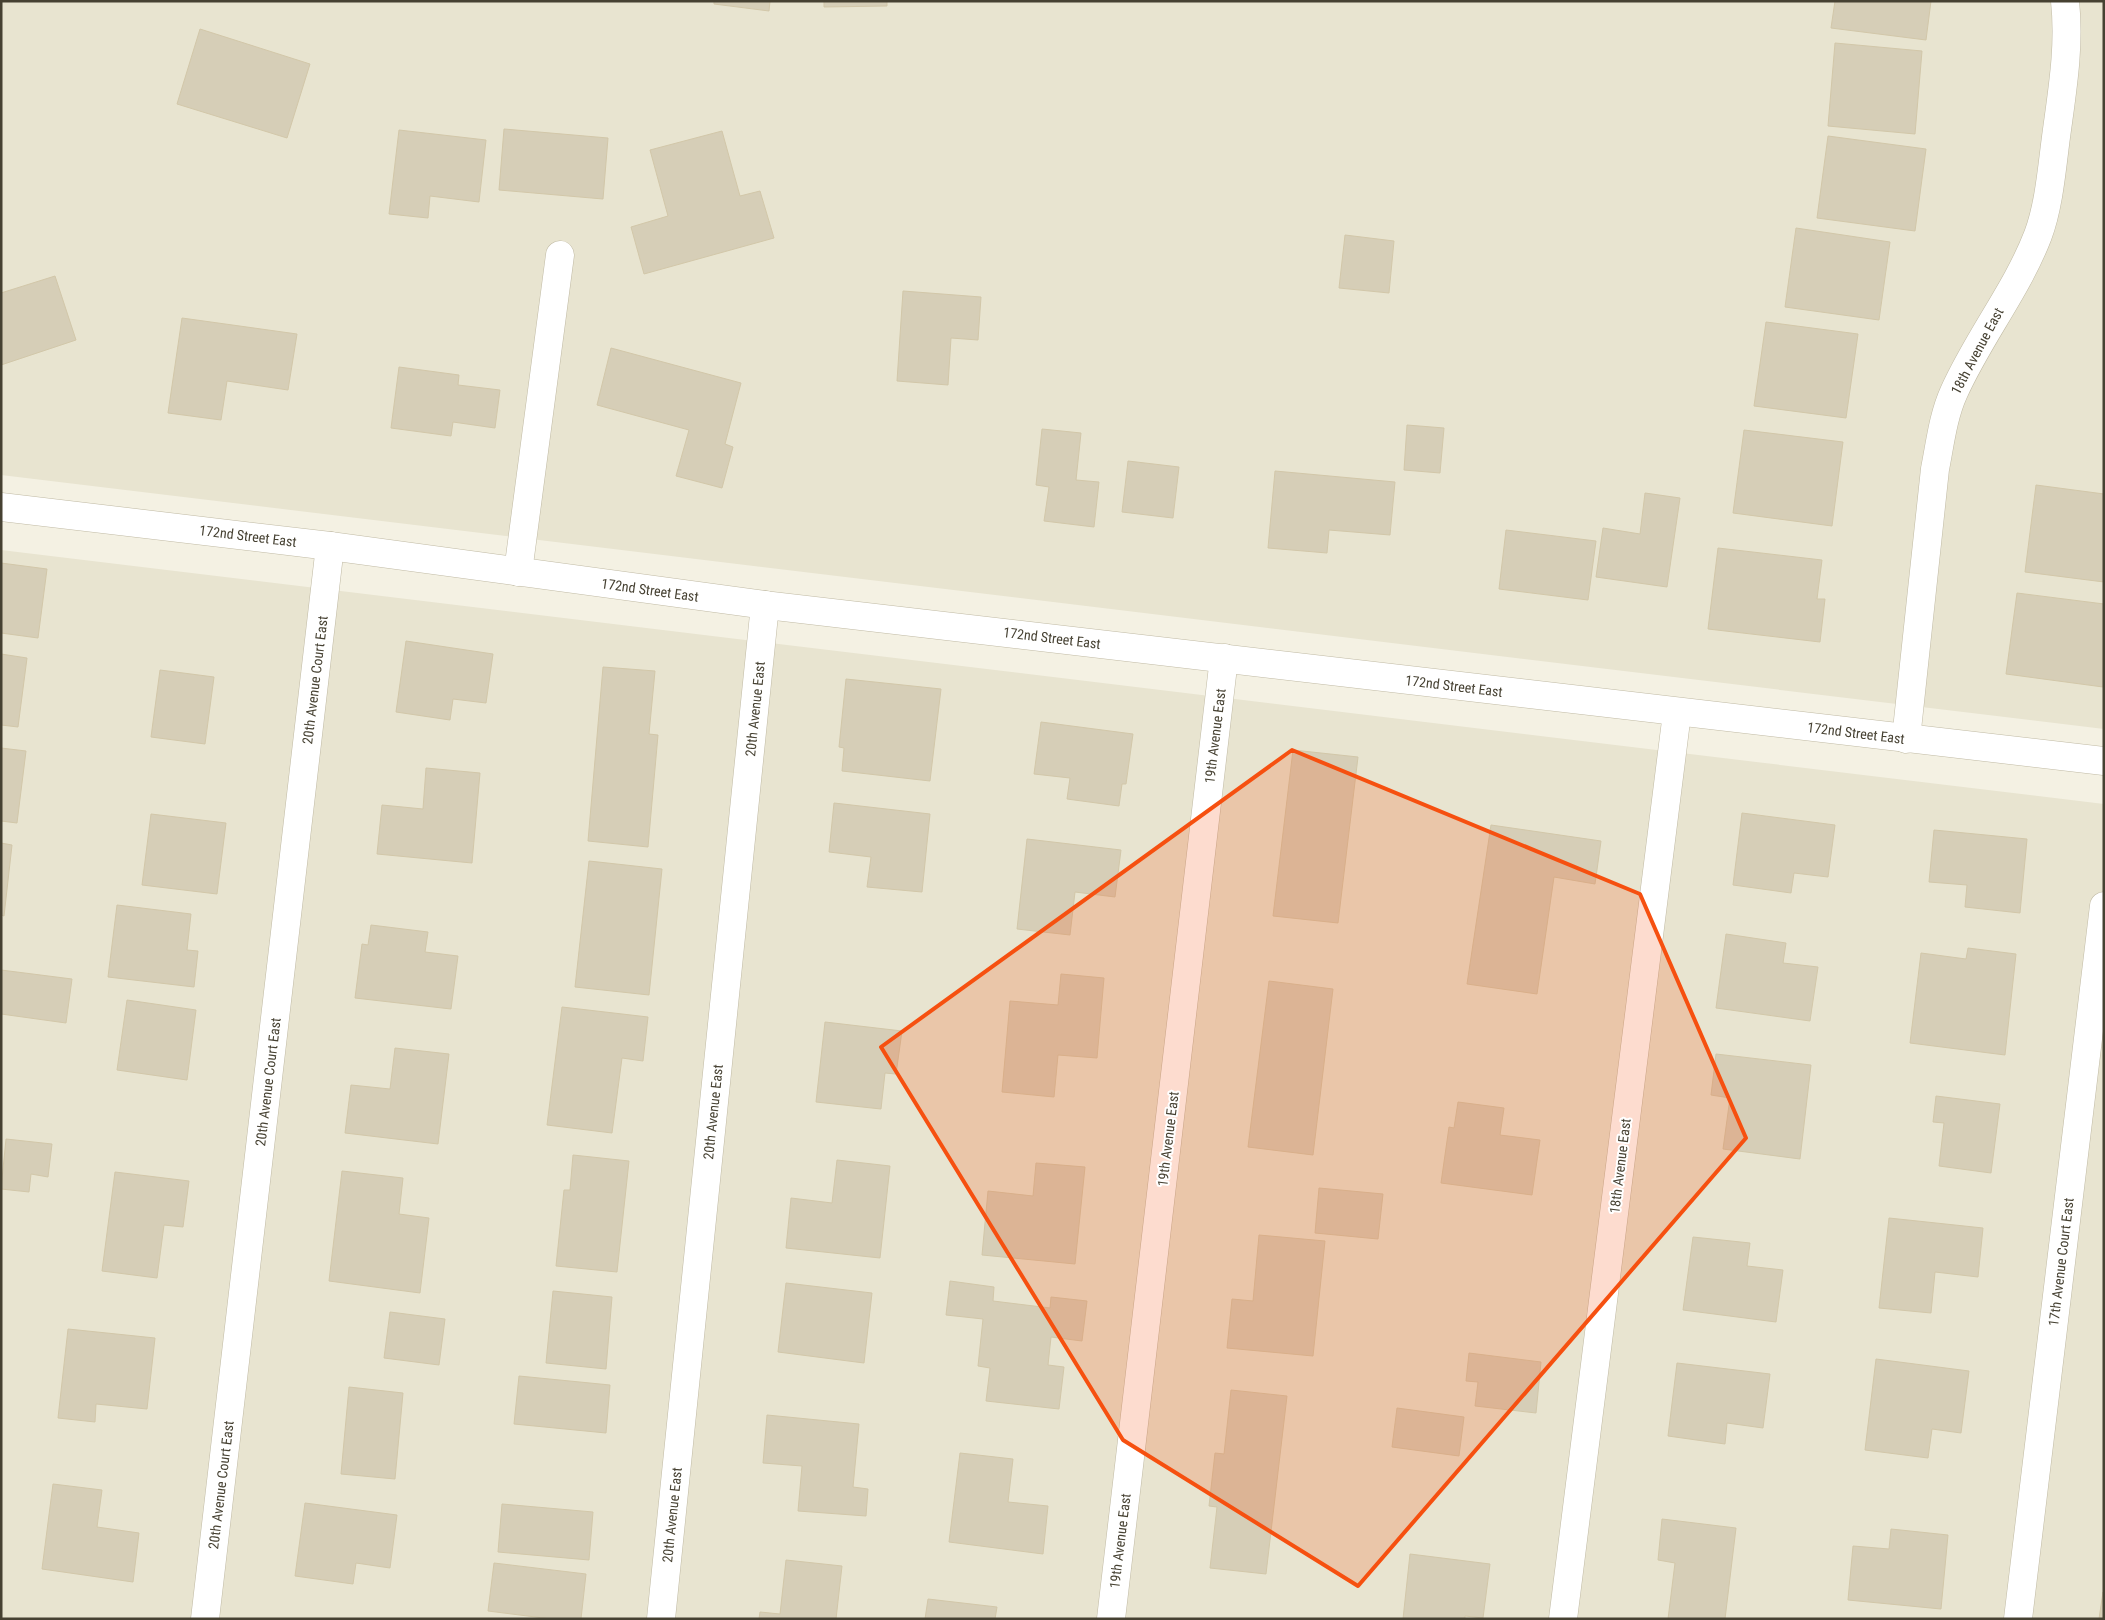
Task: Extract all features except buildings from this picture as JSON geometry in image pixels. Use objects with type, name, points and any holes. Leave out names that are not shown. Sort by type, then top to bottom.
[{"type":"street","name":"18th Avenue East","points":[[1906,739],[1935,469],[1942,429],[1954,393],[2015,283],[2039,234],[2050,182],[2065,62],[2067,23],[2065,1]]},
{"type":"street","points":[[518,572],[560,255]]},
{"type":"street","name":"172nd Street East","points":[[1,507],[330,546],[766,605],[1677,713],[2104,761]]},
{"type":"street","name":"20th Avenue Court East","points":[[205,1619],[330,546]]},
{"type":"street","name":"20th Avenue East","points":[[661,1619],[766,605]]},
{"type":"street","name":"19th Avenue East","points":[[1111,1619],[1224,658]]},
{"type":"street","name":"18th Avenue East","points":[[1563,1619],[1677,713]]},
{"type":"street","name":"17th Avenue Court East","points":[[2018,1619],[2104,906]]},
{"type":"highlighted area","points":[[1292,750],[1640,894],[1746,1138],[1358,1586],[1123,1440],[881,1047]]},
{"type":"shaded area","points":[[1,1],[2104,1],[2104,729],[1,475]]},
{"type":"shaded area","points":[[1,550],[2104,804],[2104,1619],[1,1619]]}]
